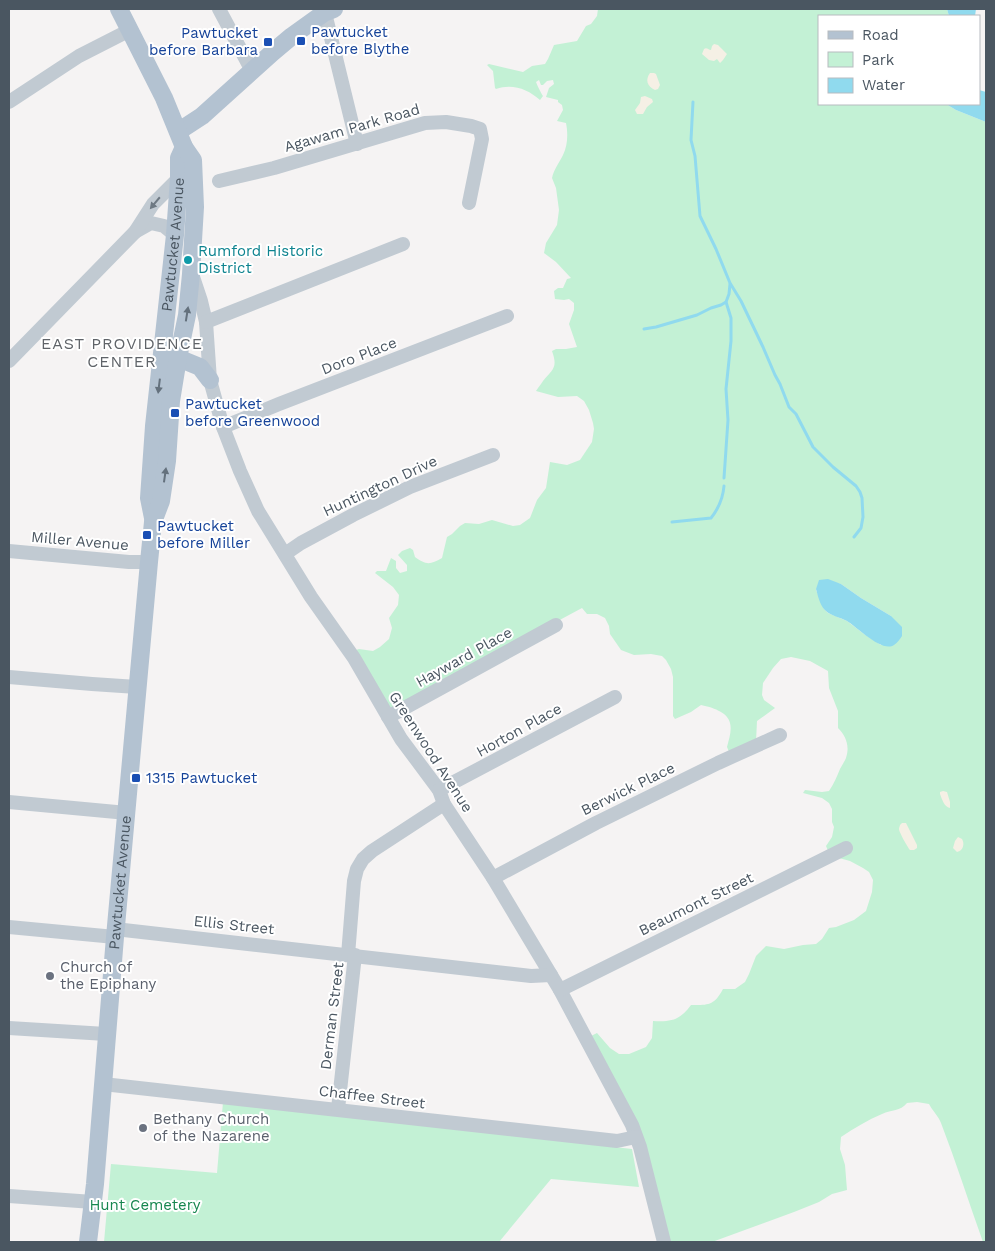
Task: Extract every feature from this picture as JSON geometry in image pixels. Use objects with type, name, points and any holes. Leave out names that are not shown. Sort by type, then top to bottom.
[{"type":"main road","points":[[119,9],[164,98],[182,139],[202,116],[252,71],[292,36],[327,10]]},
{"type":"main road","name":"Pawtucket Avenue","points":[[88,1242],[153,522],[161,501],[167,461],[171,401],[170,356],[174,235],[182,139]]},
{"type":"main road","name":"Pawtucket Avenue","points":[[170,356],[187,315],[191,274],[194,208],[193,160],[182,139]]},
{"type":"main road","points":[[170,356],[200,368],[210,380]]},
{"type":"street","points":[[219,9],[252,71]]},
{"type":"street","points":[[327,10],[357,144]]},
{"type":"street","points":[[9,102],[80,56],[130,30]]},
{"type":"street","name":"Agawam Park Road","points":[[219,181],[274,168],[425,123],[446,122],[480,129],[482,139],[469,203]]},
{"type":"street","points":[[9,361],[135,232],[153,204],[179,178]]},
{"type":"street","points":[[135,232],[151,223],[164,226],[174,235]]},
{"type":"street","points":[[206,322],[403,244]]},
{"type":"street","name":"Greenwood Avenue","points":[[191,274],[206,322],[210,380],[223,427],[258,511],[311,596],[354,658],[401,739],[439,790],[444,804],[494,878],[560,990],[632,1125],[640,1147],[664,1242]]},
{"type":"street","name":"Doro Place","points":[[223,427],[507,316]]},
{"type":"street","name":"Huntington Drive","points":[[285,554],[353,514],[410,487],[493,455]]},
{"type":"street","name":"Miller Avenue","points":[[9,551],[129,562],[149,562]]},
{"type":"street","name":"Hayward Place","points":[[388,717],[556,625]]},
{"type":"street","points":[[9,677],[137,687]]},
{"type":"street","name":"Horton Place","points":[[439,790],[615,697]]},
{"type":"street","name":"Berwick Place","points":[[494,878],[596,823],[780,735]]},
{"type":"street","points":[[9,802],[126,813]]},
{"type":"street","name":"Derman Street","points":[[338,1109],[352,955],[354,881],[357,869],[363,859],[372,851],[444,804]]},
{"type":"street","name":"Beaumont Street","points":[[560,990],[846,848]]},
{"type":"street","name":"Ellis Street","points":[[9,927],[115,933],[352,955],[531,976],[551,975]]},
{"type":"street","points":[[9,1028],[106,1034]]},
{"type":"street","name":"Chaffee Street","points":[[103,1084],[617,1141],[636,1137]]},
{"type":"street","points":[[9,1196],[92,1202]]},
{"type":"green space","points":[[598,9],[947,9],[949,15],[818,15],[818,105],[948,105],[986,122],[986,1242],[983,1242],[940,1121],[929,1104],[917,1102],[907,1103],[899,1109],[877,1116],[841,1137],[840,1149],[845,1165],[847,1190],[832,1194],[819,1202],[794,1212],[712,1242],[668,1242],[653,1186],[587,1038],[597,1033],[610,1048],[619,1054],[629,1054],[646,1047],[652,1038],[653,1021],[675,1019],[683,1014],[691,1005],[713,1002],[723,989],[735,989],[745,982],[756,956],[766,946],[784,949],[816,944],[822,939],[829,928],[854,920],[866,911],[872,892],[873,880],[869,872],[850,861],[829,853],[826,846],[832,837],[834,827],[832,809],[829,803],[822,798],[803,793],[805,790],[829,791],[846,759],[848,749],[843,734],[838,728],[838,711],[829,688],[828,671],[810,661],[791,657],[781,659],[763,683],[762,695],[764,700],[775,708],[757,721],[756,742],[730,754],[727,747],[731,726],[729,719],[723,713],[701,705],[675,719],[673,716],[673,677],[666,660],[662,656],[651,654],[634,655],[621,650],[610,634],[605,618],[597,614],[587,614],[582,608],[388,712],[356,650],[373,651],[389,639],[392,628],[389,618],[398,605],[399,595],[393,587],[375,573],[377,571],[386,571],[391,558],[396,561],[396,568],[400,573],[407,571],[407,565],[398,555],[402,551],[410,548],[419,560],[425,563],[434,562],[442,558],[447,537],[465,523],[479,524],[492,520],[513,526],[520,525],[530,518],[537,500],[546,488],[550,462],[567,465],[580,460],[592,442],[593,423],[584,401],[577,396],[558,397],[536,391],[554,368],[555,361],[552,351],[577,347],[569,324],[574,310],[574,303],[569,299],[555,299],[554,291],[558,288],[563,288],[567,279],[571,278],[556,262],[544,253],[546,243],[557,225],[559,210],[556,188],[552,178],[567,143],[566,123],[557,121],[563,110],[562,105],[558,100],[546,97],[549,88],[554,84],[553,80],[547,81],[543,85],[541,85],[539,80],[536,82],[543,96],[540,100],[520,88],[502,87],[496,89],[493,71],[487,65],[523,72],[532,66],[545,64],[554,45],[577,41],[586,26],[591,24],[597,16]],"holes":[[[820,580],[841,584],[891,616],[881,645],[847,621],[828,613],[824,609],[816,590]]]},
{"type":"green space","name":"Hunt Cemetery","points":[[223,1102],[632,1149],[639,1187],[551,1179],[499,1242],[104,1242],[111,1164],[217,1173]]},
{"type":"sand","points":[[714,44],[718,45],[727,54],[720,63],[717,59],[714,61],[709,60],[702,54],[705,48],[711,50]]},
{"type":"sand","points":[[650,73],[656,74],[660,85],[658,89],[655,90],[649,85],[647,80]]},
{"type":"sand","points":[[645,96],[652,99],[653,102],[643,114],[637,114],[635,110],[640,103],[641,97]]},
{"type":"sand","points":[[940,792],[947,792],[950,808],[942,800]]},
{"type":"sand","points":[[902,823],[906,823],[917,845],[917,848],[914,850],[910,850],[900,833],[899,828]]},
{"type":"sand","points":[[958,837],[962,839],[963,845],[962,849],[957,852],[953,848]]},
{"type":"water","points":[[947,9],[976,9],[975,15],[949,15]]},
{"type":"water","points":[[980,90],[986,92],[986,122],[948,105],[980,105]]},
{"type":"water","points":[[828,579],[841,584],[891,616],[902,627],[902,636],[897,642],[889,647],[876,643],[847,621],[826,611],[821,604],[816,589],[819,580]]},
{"type":"waterway","points":[[693,102],[691,140],[695,156],[700,216],[730,283],[741,301],[763,347],[789,407],[796,414],[813,447],[856,486],[860,492],[863,517],[861,528],[854,537]]},
{"type":"waterway","points":[[724,478],[728,420],[726,389],[731,341],[731,318],[726,302],[730,284]]},
{"type":"waterway","points":[[644,329],[697,315],[726,302]]},
{"type":"waterway","points":[[672,522],[711,518],[720,503],[724,486]]},
{"type":"place","name":"Pawtucket before Blythe","points":[[301,41]]},
{"type":"place","name":"Pawtucket before Barbara","points":[[268,42]]},
{"type":"place","name":"Rumford Historic District","points":[[188,260]]},
{"type":"place","name":"Pawtucket before Greenwood","points":[[175,413]]},
{"type":"place","name":"Pawtucket before Miller","points":[[147,535]]},
{"type":"place","name":"1315 Pawtucket","points":[[136,778]]},
{"type":"place","name":"Church of the Epiphany","points":[[50,976]]},
{"type":"place","name":"Bethany Church of the Nazarene","points":[[143,1128]]},
{"type":"district","name":"EAST PROVIDENCE CENTER","points":[[122,352]]}]
